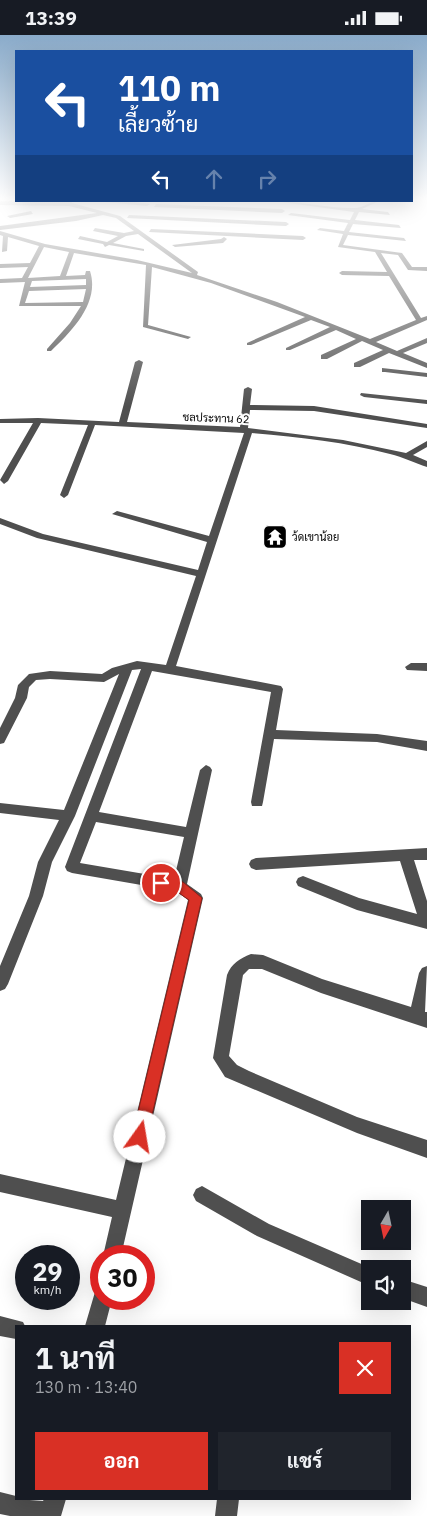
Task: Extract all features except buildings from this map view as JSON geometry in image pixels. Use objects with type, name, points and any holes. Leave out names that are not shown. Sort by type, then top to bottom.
[{"type":"street","points":[[32,268],[21,305],[85,304]]},
{"type":"street","points":[[62,278],[66,268]]},
{"type":"street","points":[[149,268],[145,325],[148,328],[188,337]]},
{"type":"street","points":[[163,268],[193,275],[309,318],[427,365]]},
{"type":"street","points":[[189,268],[196,273],[193,275]]},
{"type":"street","points":[[387,268],[420,321]]},
{"type":"street","points":[[409,268],[427,269]]},
{"type":"street","points":[[342,273],[390,274]]},
{"type":"street","points":[[0,281],[62,278],[88,274],[90,287],[85,304],[76,322],[49,350]]},
{"type":"street","points":[[26,289],[90,287]]},
{"type":"street","points":[[249,344],[309,318]]},
{"type":"street","points":[[370,342],[427,318]]},
{"type":"street","points":[[288,349],[334,328]]},
{"type":"street","points":[[324,357],[361,339]]},
{"type":"street","points":[[357,365],[427,340]]},
{"type":"street","points":[[122,425],[139,361]]},
{"type":"street","points":[[385,370],[427,375]]},
{"type":"street","points":[[170,669],[202,574],[246,430],[248,389]]},
{"type":"street","points":[[364,395],[427,402]]},
{"type":"street","points":[[246,408],[275,405],[321,409],[427,426]]},
{"type":"street","points":[[4,481],[38,420]]},
{"type":"street","name":"ชลประทาน 62","points":[[0,421],[38,420],[246,430],[321,438],[408,455],[427,464]]},
{"type":"street","points":[[64,495],[92,424]]},
{"type":"street","points":[[408,455],[427,443]]},
{"type":"street","points":[[117,514],[212,540]]},
{"type":"street","points":[[0,521],[22,531],[202,574]]},
{"type":"street","points":[[0,739],[21,698],[24,685],[33,677],[50,675],[104,678],[137,665],[170,669],[277,689],[257,801]]},
{"type":"street","points":[[114,1245],[196,898],[179,886],[72,867],[148,666]]},
{"type":"street","points":[[411,667],[427,667]]},
{"type":"street","points":[[0,984],[36,896],[45,863],[68,816],[127,668]]},
{"type":"street","points":[[270,734],[377,738],[427,746]]},
{"type":"street","points":[[179,886],[206,770]]},
{"type":"street","points":[[0,808],[68,816]]},
{"type":"street","points":[[91,816],[192,833]]},
{"type":"street","points":[[256,863],[427,854]]},
{"type":"street","points":[[405,855],[427,922]]},
{"type":"street","points":[[302,882],[357,904],[427,922]]},
{"type":"street","points":[[427,973],[421,1019],[321,986],[263,962],[251,961],[237,969],[235,975],[221,1058],[231,1071],[243,1077],[357,1125],[427,1149]]},
{"type":"street","points":[[0,1183],[122,1210]]},
{"type":"street","points":[[202,1195],[263,1230],[361,1273]]},
{"type":"street","points":[[411,1291],[427,1297]]},
{"type":"street","points":[[95,1325],[99,1310]]},
{"type":"street","points":[[0,1326],[15,1329]]},
{"type":"street","points":[[226,1516],[228,1500]]},
{"type":"street","points":[[0,1503],[52,1509]]},
{"type":"place","name":"ว้ดเขาน้อย","points":[[275,537]]},
{"type":"route","points":[[140,1137],[196,898],[179,886],[161,883]]}]
